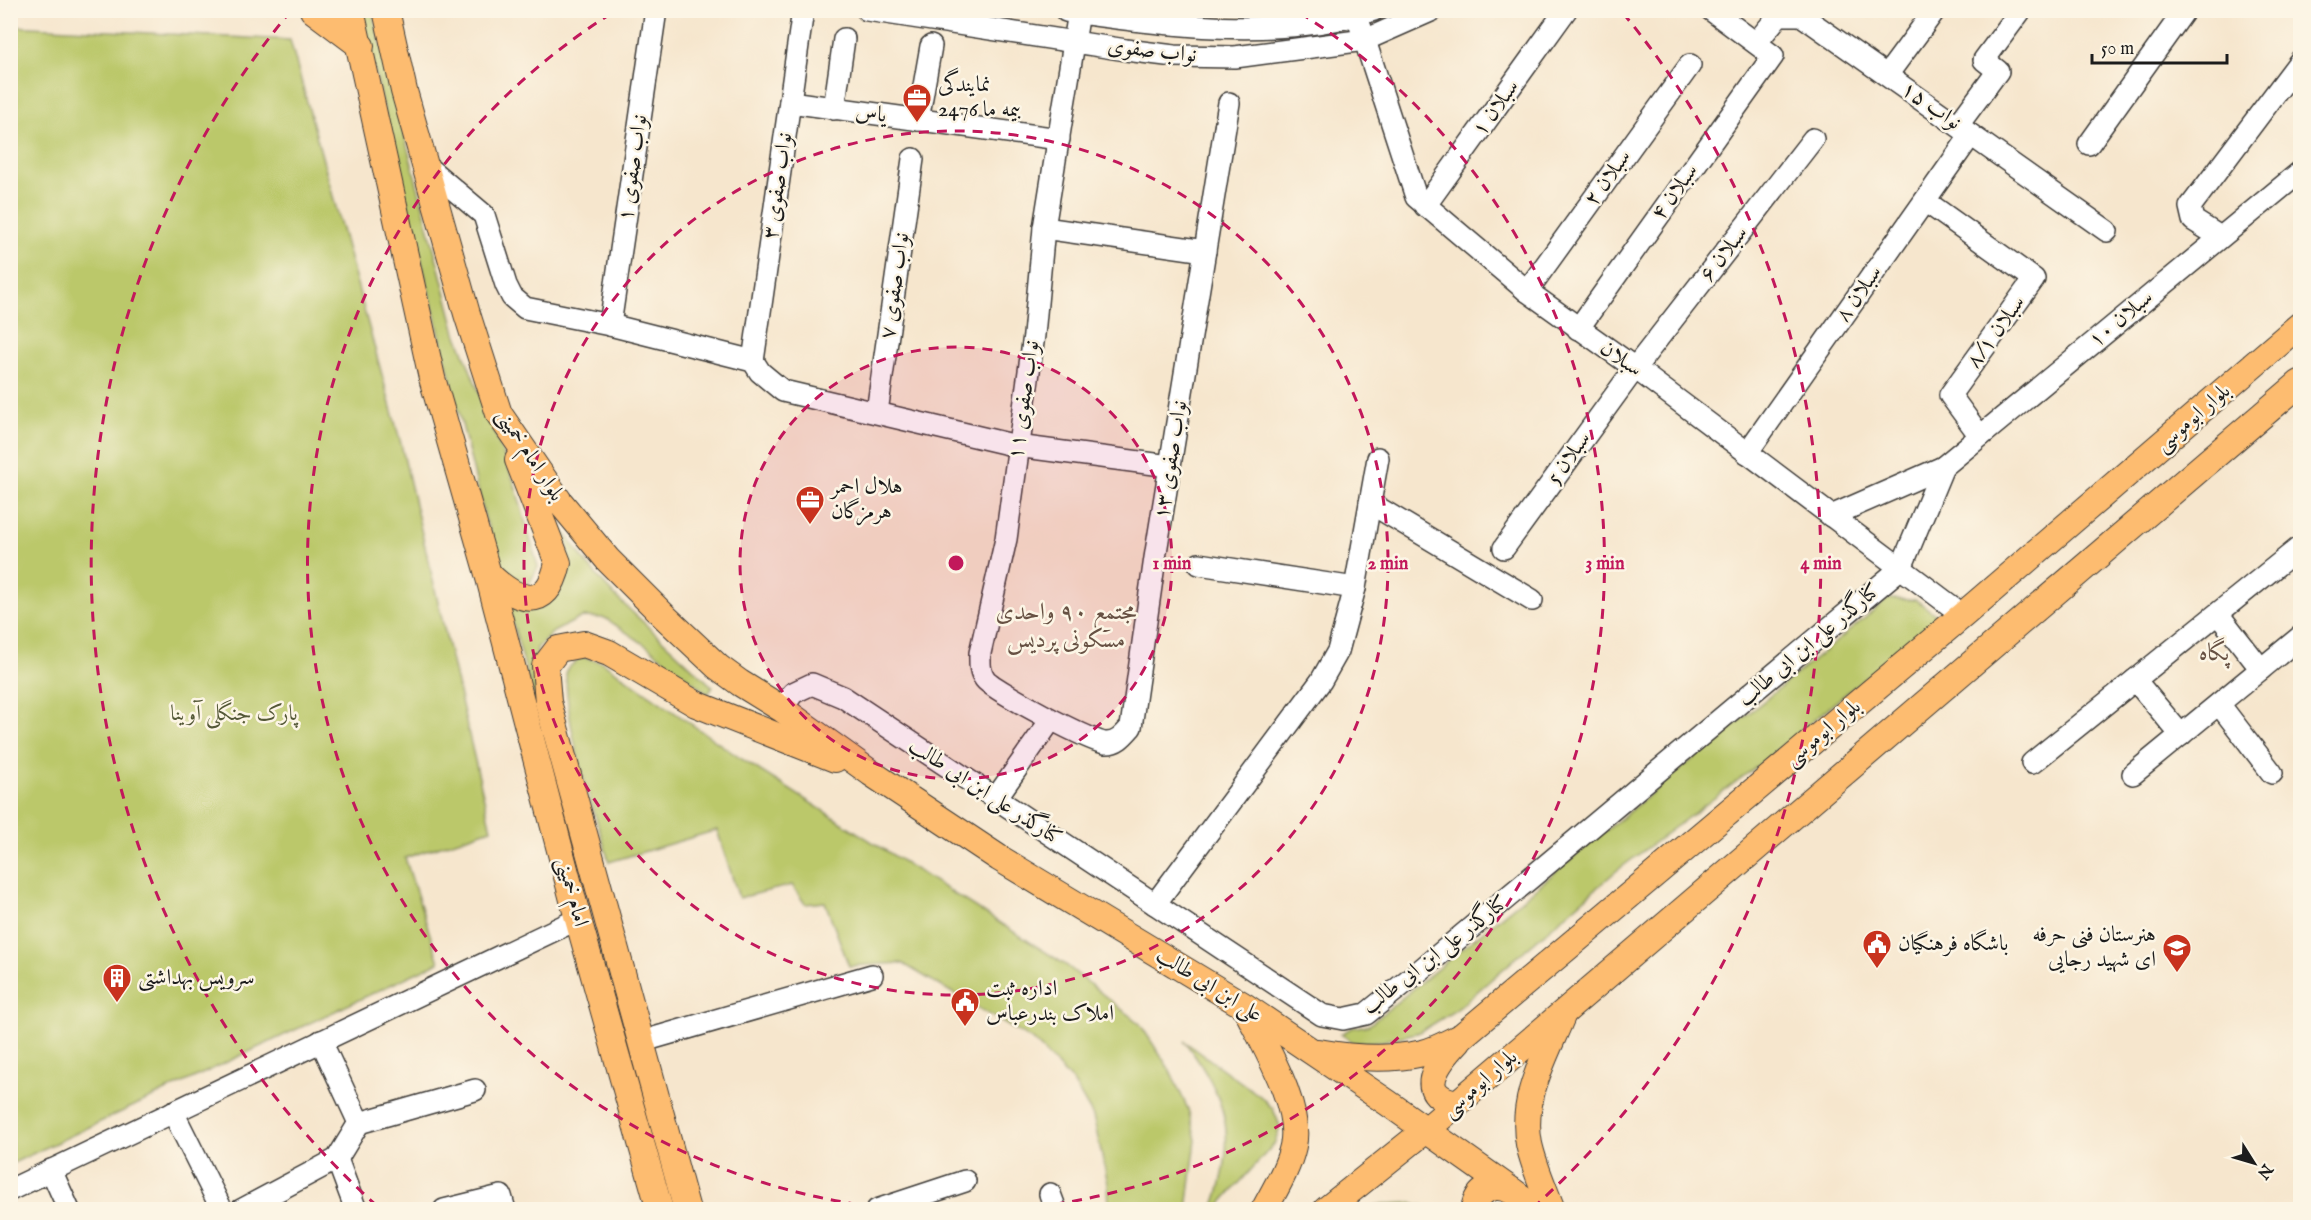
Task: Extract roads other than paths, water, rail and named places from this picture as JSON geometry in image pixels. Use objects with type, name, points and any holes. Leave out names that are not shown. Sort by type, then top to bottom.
[{"type":"main road","points":[[313,10],[361,46]]},
{"type":"main road","points":[[351,10],[361,46],[432,378],[488,574],[514,595],[527,598],[545,594],[554,581],[558,563],[499,414]]},
{"type":"main road","name":"بلوار امام خمینی","points":[[386,10],[404,91],[467,314],[499,414],[560,501],[608,560],[718,667],[782,709],[871,773]]},
{"type":"main road","name":"بلوار ابوموسی","points":[[1310,1050],[1349,1057],[1386,1058],[1424,1053],[1462,1036],[1964,615],[2301,325]]},
{"type":"main road","name":"بلوار ابوموسی","points":[[1326,1209],[1426,1130],[2301,383]]},
{"type":"main road","name":"امام خمینی","points":[[488,574],[579,919],[660,1209]]},
{"type":"main road","points":[[687,1209],[548,702],[545,666],[558,650],[584,644],[609,653],[696,704],[871,773]]},
{"type":"main road","name":"علی ابن ابی طالب","points":[[871,773],[999,858],[1246,1007],[1539,1209]]},
{"type":"main road","points":[[1246,1007],[1282,1083],[1292,1108],[1294,1123],[1294,1143],[1287,1167],[1264,1209]]},
{"type":"main road","points":[[1552,1209],[1529,1142],[1528,1103],[1536,1078],[1565,1010]]},
{"type":"main road","points":[[1457,1103],[1444,1100],[1434,1090],[1433,1073],[1440,1059],[1462,1036]]},
{"type":"main road","points":[[1474,1209],[1477,1199],[1489,1188],[1505,1187],[1512,1191]]},
{"type":"street","name":"نواب صفوی ۱","points":[[610,325],[656,10]]},
{"type":"street","name":"نواب صفوی ۳","points":[[753,361],[803,10]]},
{"type":"street","name":"نواب صفوی","points":[[867,10],[1174,56],[1235,57],[1365,40],[1433,10]]},
{"type":"street","name":"سبلان ۱","points":[[1425,206],[1566,10]]},
{"type":"street","points":[[1711,10],[1765,50]]},
{"type":"street","points":[[1887,75],[1935,10]]},
{"type":"street","name":"سبلان ۸","points":[[1748,453],[1924,201],[1998,71],[1984,60],[2021,10]]},
{"type":"street","points":[[2089,144],[2185,10]]},
{"type":"street","name":"نواب صفوی","points":[[1072,11],[1167,17],[1200,26],[1269,27],[1336,21],[1366,13]]},
{"type":"street","name":"نواب صفوی ۱۱","points":[[1051,720],[987,682],[980,670],[980,653],[1006,539],[1034,335],[1044,228],[1075,42],[1072,11]]},
{"type":"street","name":"سبلان","points":[[1366,13],[1365,40],[1416,197],[1527,291],[1635,368],[1964,615]]},
{"type":"street","name":"نواب ۱۵","points":[[1765,50],[1779,15],[1801,15],[2107,231]]},
{"type":"street","points":[[834,109],[844,39]]},
{"type":"street","points":[[918,120],[931,46]]},
{"type":"street","name":"سبلان ۴","points":[[1578,329],[1765,50]]},
{"type":"street","points":[[2220,237],[2193,220],[2190,207],[2301,61]]},
{"type":"street","name":"سبلان ۲","points":[[1527,291],[1690,65]]},
{"type":"street","name":"یاس","points":[[790,102],[1059,139]]},
{"type":"street","name":"نواب صفوی ۱۳","points":[[1051,720],[1104,743],[1121,739],[1131,727],[1170,466],[1229,103]]},
{"type":"street","name":"سبلان ۶","points":[[1635,368],[1813,139]]},
{"type":"street","name":"نواب صفوی ۷","points":[[877,412],[913,159]]},
{"type":"street","points":[[426,166],[484,215],[512,297],[525,308],[610,325],[753,361],[760,372],[783,391],[1017,446],[1170,466]]},
{"type":"street","name":"سبلان ۱۰","points":[[1831,516],[1943,466],[2301,172]]},
{"type":"street","name":"سبلان ۸/۱","points":[[1924,201],[2034,279],[1950,395],[1980,436]]},
{"type":"street","points":[[1044,228],[1205,251]]},
{"type":"street","name":"سبلان 5","points":[[1504,548],[1635,368]]},
{"type":"street","points":[[1155,904],[1321,681],[1338,651],[1355,588],[1378,458]]},
{"type":"street","name":"سبلان ۱۰","points":[[1901,568],[1943,466]]},
{"type":"street","points":[[1370,503],[1532,600]]},
{"type":"street","points":[[2032,763],[2301,547]]},
{"type":"street","points":[[1199,564],[1355,588]]},
{"type":"street","name":"کنارگذر علی ابن ابی طالب","points":[[782,709],[793,693],[813,684],[843,697],[1322,1015],[1342,1019],[1366,1014],[1901,568]]},
{"type":"street","points":[[2217,614],[2261,669]]},
{"type":"street","points":[[2133,774],[2301,637]]},
{"type":"street","points":[[2135,680],[2181,735]]},
{"type":"street","points":[[2219,704],[2272,773]]},
{"type":"street","points":[[996,798],[1051,720]]},
{"type":"street","points":[[10,1190],[579,919]]},
{"type":"street","points":[[640,1042],[872,975]]},
{"type":"street","points":[[321,1041],[359,1123]]},
{"type":"street","points":[[241,1209],[337,1159],[359,1123],[475,1090]]},
{"type":"street","points":[[173,1112],[222,1209]]},
{"type":"street","points":[[337,1159],[356,1209]]},
{"type":"street","points":[[51,1170],[69,1209]]},
{"type":"street","points":[[877,1209],[965,1181]]},
{"type":"street","points":[[444,1209],[501,1196],[505,1209]]},
{"type":"place","name":"نمایندگی بیمه ما 2476","points":[[917,124]]},
{"type":"place","name":"هلال احمر هرمزگان","points":[[810,526]]},
{"type":"place","name":"باشگاه فرهنگیان","points":[[1877,970]]},
{"type":"place","name":"هنرستان فنی حرفه ای شهید رجایی","points":[[2177,974]]},
{"type":"place","name":"سرویس بهداشتی","points":[[117,1004]]},
{"type":"place","name":"اداره ثبت املاک بندرعباس","points":[[965,1028]]},
{"type":"district","name":"مجتمع ٩٠ واحدی مسکونی پردیس","points":[[1066,626]]},
{"type":"district","name":"پگاه","points":[[2214,653]]},
{"type":"park label","name":"پارک جنگلی آوینا","points":[[234,714]]}]
